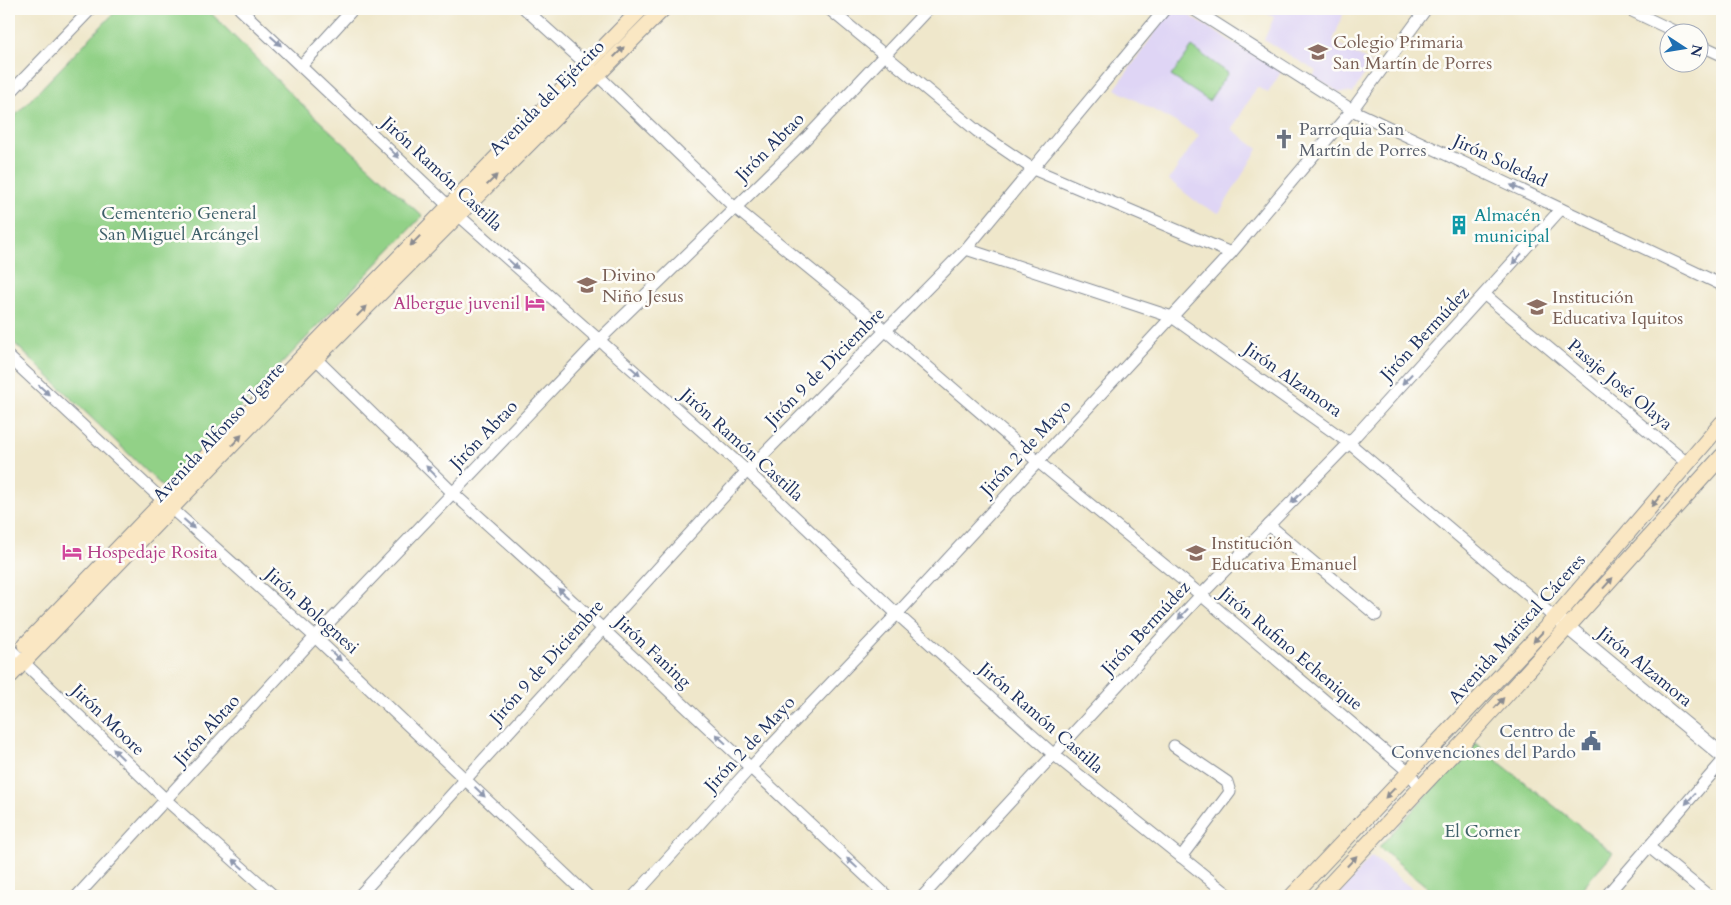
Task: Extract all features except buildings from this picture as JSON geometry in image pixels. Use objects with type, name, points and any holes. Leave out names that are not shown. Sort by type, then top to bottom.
[{"type":"main road","name":"Avenida del Ejército","points":[[592,70],[642,9]]},
{"type":"main road","name":"Avenida del Ejército","points":[[453,210],[592,70],[663,9]]},
{"type":"main road","name":"Avenida Alfonso Ugarte","points":[[9,677],[14,657],[168,505],[453,210]]},
{"type":"main road","name":"Avenida Mariscal Cáceres","points":[[1292,896],[1556,618],[1722,423]]},
{"type":"main road","name":"Avenida Mariscal Cáceres","points":[[1319,896],[1567,628],[1722,456]]},
{"type":"street","points":[[9,94],[91,9]]},
{"type":"street","name":"Jirón Ramón Castilla","points":[[240,9],[302,65],[453,210],[747,471],[897,614],[1052,754],[1230,896]]},
{"type":"street","points":[[302,65],[353,9]]},
{"type":"street","name":"Jirón Rufino Echenique","points":[[525,9],[592,70],[734,208],[885,330],[1037,461],[1201,595],[1410,773],[1420,788]]},
{"type":"street","points":[[829,9],[977,131],[1033,169],[1230,253]]},
{"type":"street","name":"Jirón Abtao","points":[[77,896],[316,637],[599,340],[800,144],[928,9]]},
{"type":"street","name":"Jirón 9 de Diciembre","points":[[359,896],[747,471],[966,249],[1165,9]]},
{"type":"street","name":"Jirón Soledad","points":[[1194,9],[1352,110],[1722,285]]},
{"type":"street","name":"Jirón 2 de Mayo","points":[[634,896],[1230,253],[1352,110],[1426,9]]},
{"type":"street","points":[[1628,9],[1658,23]]},
{"type":"street","points":[[1708,49],[1722,55]]},
{"type":"street","points":[[9,76],[18,84]]},
{"type":"street","name":"Jirón Bermúdez","points":[[923,896],[1052,754],[1201,595],[1349,443],[1561,209]]},
{"type":"street","name":"Jirón Alzamora","points":[[966,249],[1172,317],[1349,443],[1567,628],[1722,755]]},
{"type":"street","name":"Pasaje José Olaya","points":[[1484,295],[1688,464]]},
{"type":"street","name":"Jirón Faning","points":[[312,354],[453,493],[602,628],[887,896]]},
{"type":"street","name":"Jirón Bolognesi","points":[[11,365],[316,637],[588,896]]},
{"type":"street","points":[[1270,525],[1376,615]]},
{"type":"street","name":"Jirón Moore","points":[[14,657],[166,800],[274,896]]},
{"type":"street","points":[[1174,746],[1228,782],[1230,787],[1230,792],[1181,857]]},
{"type":"street","points":[[1606,896],[1722,762]]},
{"type":"street","points":[[1649,847],[1709,896]]},
{"type":"shaded area","name":"Colegio Primaria San Martín de Porres","points":[[1269,9],[1345,9],[1333,41],[1371,63],[1353,93],[1339,92],[1313,77],[1316,71],[1264,40],[1274,17],[1267,14]]},
{"type":"shaded area","points":[[1171,10],[1180,10],[1281,72],[1268,93],[1257,87],[1232,129],[1258,149],[1219,213],[1194,200],[1169,180],[1199,135],[1115,89]]},
{"type":"shaded area","points":[[1371,856],[1421,896],[1342,896],[1340,894]]},
{"type":"green space","name":"Cementerio General San Miguel Arcángel","points":[[118,9],[207,9],[298,101],[422,216],[164,488],[9,338],[9,122]]},
{"type":"green space","points":[[1192,47],[1228,73],[1209,101],[1171,76]]},
{"type":"green space","name":"El Corner","points":[[1475,743],[1613,853],[1575,896],[1438,896],[1379,847]]},
{"type":"place","name":"Colegio Primaria San Martín de Porres","points":[[1318,52]]},
{"type":"place","name":"Parroquia San Martín de Porres","points":[[1284,139]]},
{"type":"place","name":"Almacén municipal","points":[[1459,225]]},
{"type":"place","name":"Divino Niño Jesus","points":[[587,285]]},
{"type":"place","name":"Albergue juvenil","points":[[535,303]]},
{"type":"place","name":"Institución Educativa Iquitos","points":[[1537,307]]},
{"type":"place","name":"Hospedaje Rosita","points":[[72,552]]},
{"type":"place","name":"Institución Educativa Emanuel","points":[[1196,553]]},
{"type":"place","name":"Centro de Convenciones del Pardo","points":[[1591,741]]}]
